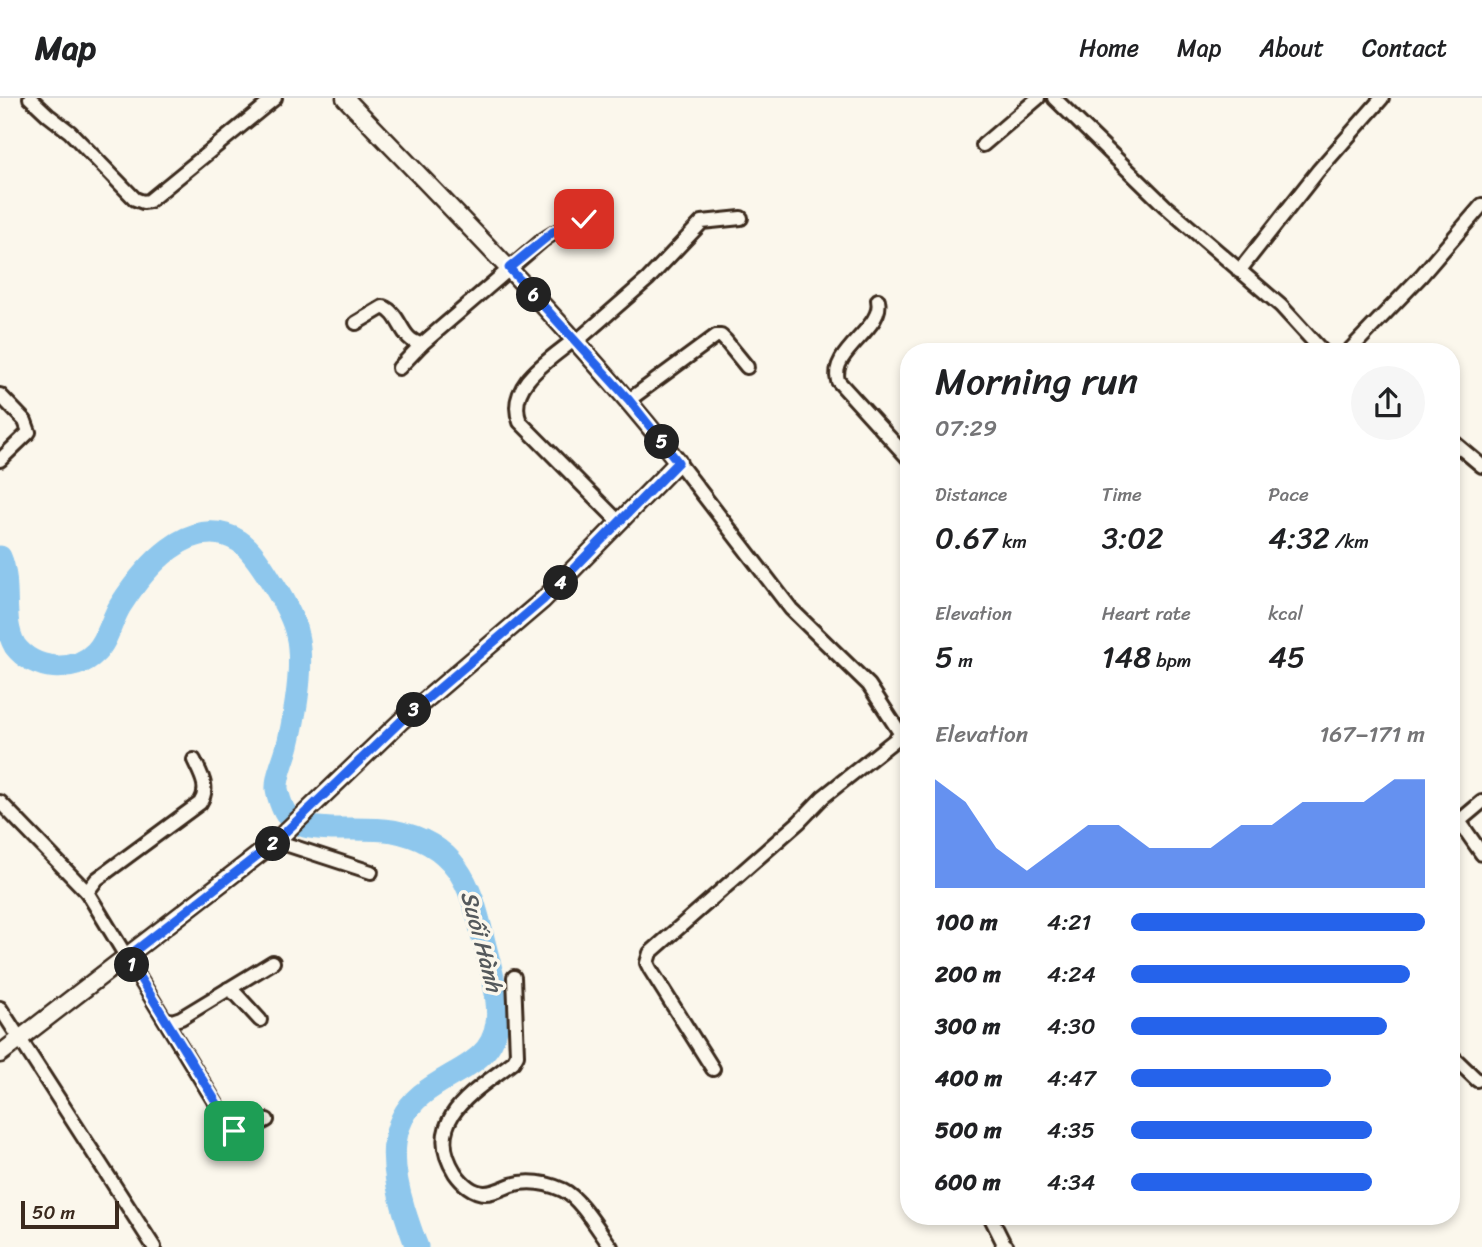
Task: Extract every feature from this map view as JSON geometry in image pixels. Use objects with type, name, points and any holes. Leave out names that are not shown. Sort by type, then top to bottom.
[{"type":"street","points":[[30,98],[70,132],[135,199],[143,202],[149,201],[275,98]]},
{"type":"street","points":[[345,98],[509,268],[629,400],[791,609],[869,685],[900,732]]},
{"type":"street","points":[[983,145],[1038,98]]},
{"type":"street","points":[[1054,98],[1165,206],[1281,306],[1315,343]]},
{"type":"street","points":[[1239,271],[1318,171],[1382,98]]},
{"type":"street","points":[[1357,343],[1421,276],[1482,205]]},
{"type":"street","points":[[399,368],[422,344],[553,232],[584,219],[600,208]]},
{"type":"street","points":[[619,523],[520,422],[516,412],[517,397],[530,378],[648,279],[702,222],[741,218]]},
{"type":"street","points":[[878,300],[880,306],[877,315],[842,360],[836,375],[838,381],[900,449]]},
{"type":"street","points":[[356,323],[383,307],[393,314],[410,340],[422,344]]},
{"type":"street","points":[[629,400],[716,336],[721,336],[747,367]]},
{"type":"street","points":[[0,395],[25,421],[29,432],[0,460]]},
{"type":"street","points":[[1460,448],[1482,466]]},
{"type":"street","points":[[0,1054],[276,841],[401,721],[543,600],[678,462]]},
{"type":"street","points":[[713,1069],[650,969],[647,963],[650,953],[799,822],[822,797],[900,743]]},
{"type":"street","points":[[87,892],[97,879],[200,803],[205,786],[194,760]]},
{"type":"street","points":[[0,802],[87,892],[234,1131],[242,1133],[267,1120]]},
{"type":"street","points":[[1460,820],[1482,802]]},
{"type":"street","points":[[1460,830],[1482,854]]},
{"type":"street","points":[[276,841],[371,872]]},
{"type":"street","points":[[165,1019],[172,1021],[181,1018],[273,962]]},
{"type":"street","points":[[514,977],[517,1055],[513,1062],[456,1108],[445,1130],[445,1152],[456,1175],[474,1190],[488,1193],[523,1182],[536,1182],[569,1194],[611,1247]]},
{"type":"street","points":[[228,989],[260,1020]]},
{"type":"street","points":[[0,1008],[154,1247]]},
{"type":"street","points":[[1460,1064],[1477,1080]]},
{"type":"street","points":[[994,1225],[1005,1247]]},
{"type":"waterway","name":"Suối Hành","points":[[0,557],[5,579],[8,625],[15,646],[23,654],[43,665],[65,667],[77,664],[96,652],[104,642],[117,612],[141,576],[170,549],[203,533],[221,534],[239,541],[254,556],[275,587],[297,635],[300,661],[296,705],[277,784],[279,798],[286,814],[296,823],[308,827],[386,830],[414,837],[432,845],[457,868],[466,883],[478,918],[495,986],[497,1022],[493,1038],[486,1050],[476,1060],[421,1095],[401,1120],[394,1149],[395,1164],[400,1195],[417,1247]]},
{"type":"route","points":[[234,1131],[127,957],[276,841],[401,721],[543,600],[678,462],[629,400],[509,268],[553,232],[584,219]]}]
